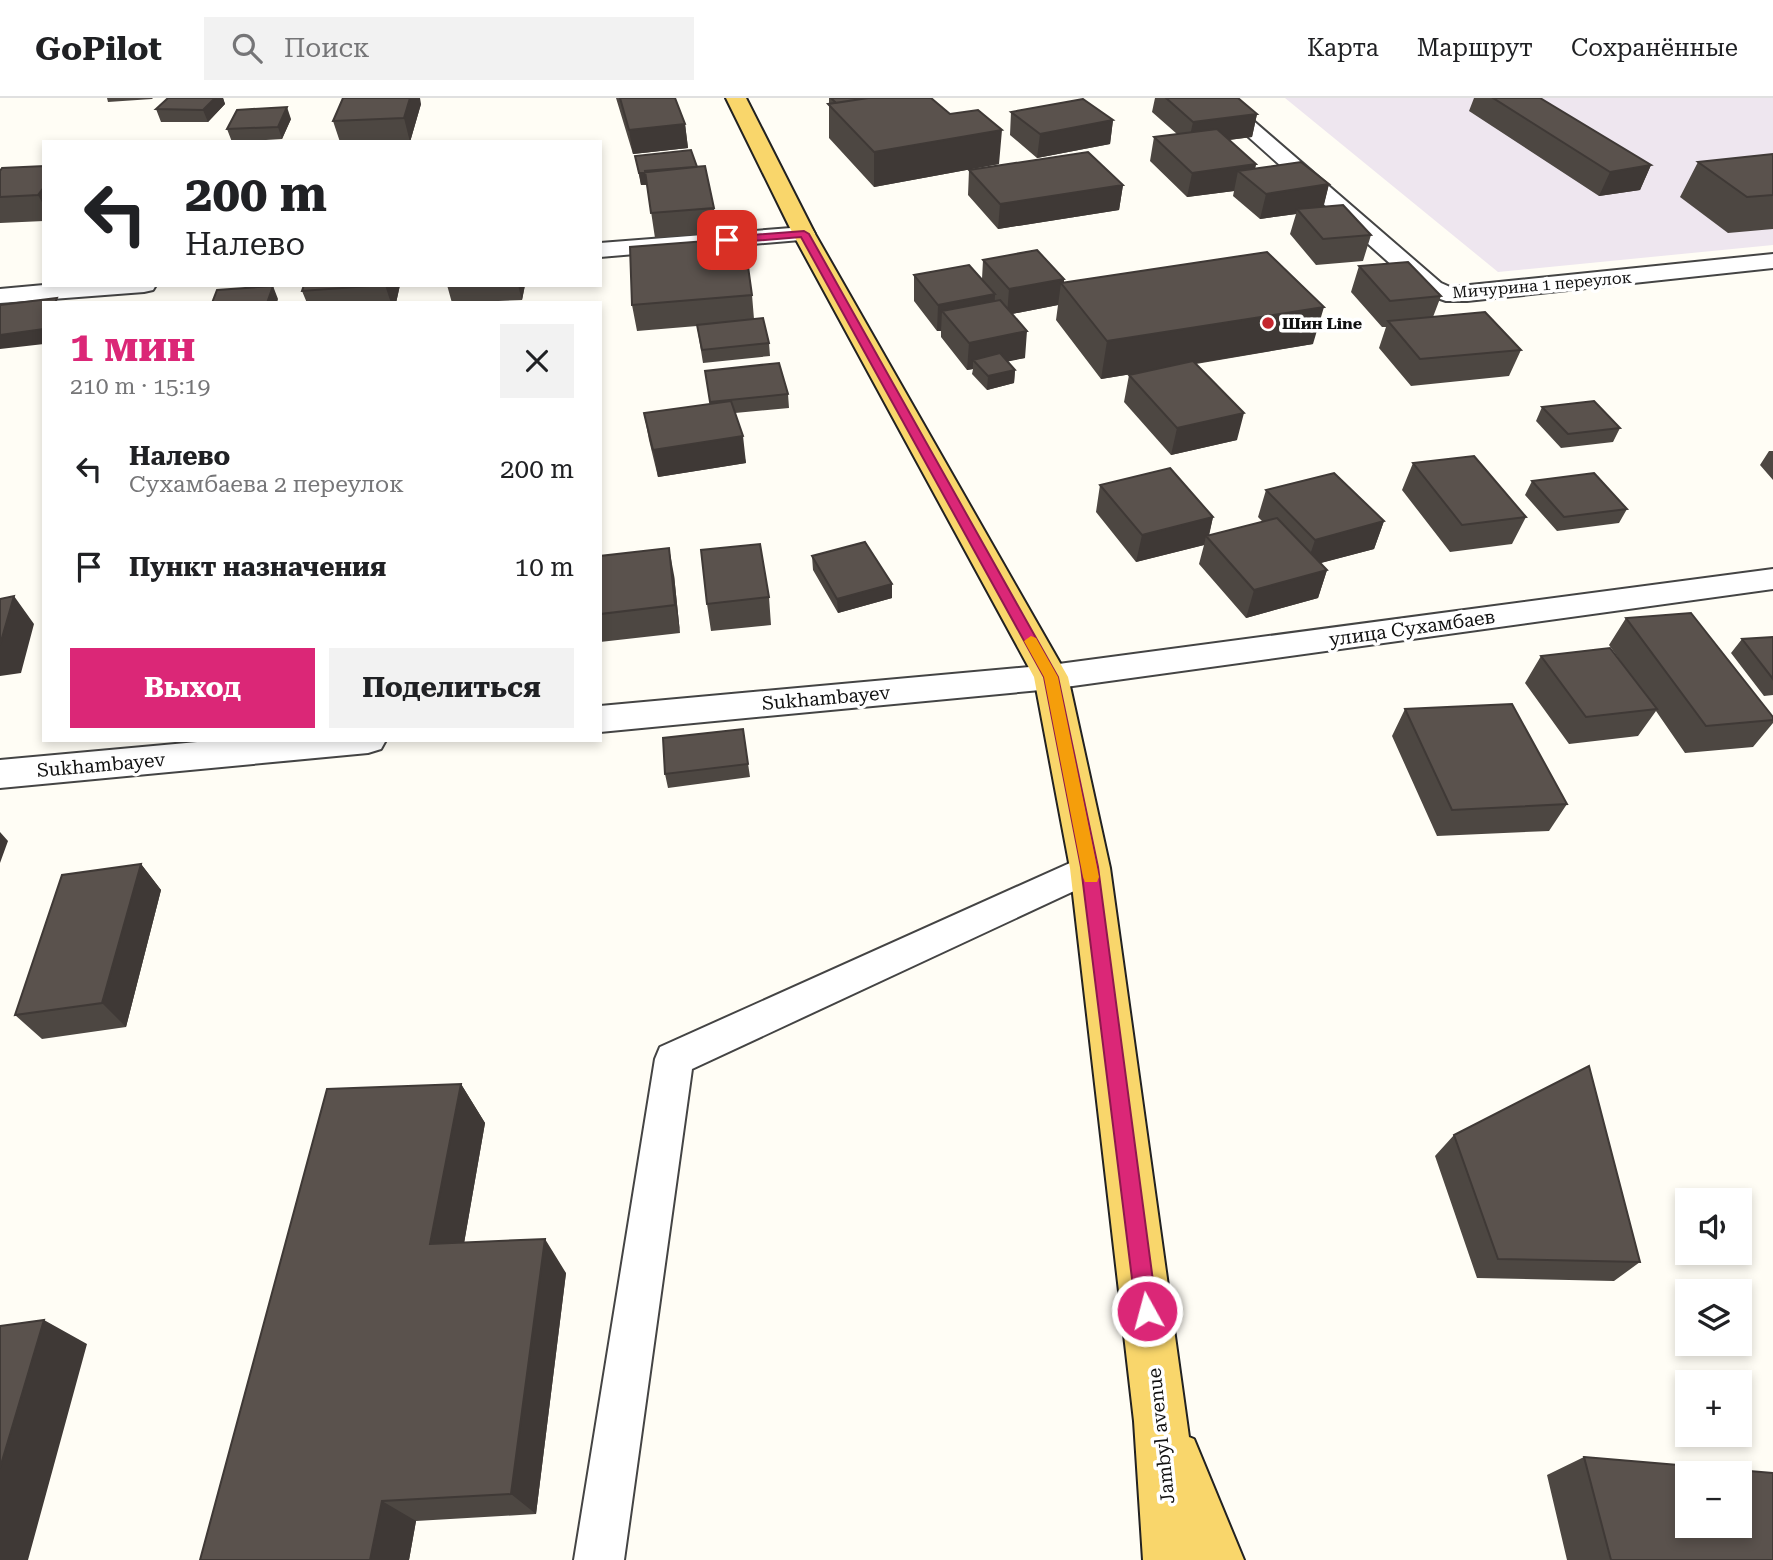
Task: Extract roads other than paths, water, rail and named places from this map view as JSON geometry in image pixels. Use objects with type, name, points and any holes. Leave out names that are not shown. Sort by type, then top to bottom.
[{"type":"main road","name":"Jambyl avenue","points":[[736,98],[804,234],[1051,677],[1090,867],[1161,1421],[1172,1560]]},
{"type":"main road","points":[[1161,1421],[1215,1560]]},
{"type":"street","name":"Мичурина 1 переулок","points":[[1215,98],[1432,288],[1446,294],[1467,295],[1773,261]]},
{"type":"street","points":[[602,250],[804,234]]},
{"type":"street","points":[[0,296],[118,287]]},
{"type":"street","name":"улица Сухамбаев","points":[[1051,677],[1773,579]]},
{"type":"street","name":"Sukhambayev","points":[[602,719],[1051,677]]},
{"type":"street","name":"Sukhambayev","points":[[0,774],[346,742]]},
{"type":"lane","points":[[599,1560],[674,1059],[1090,867]]},
{"type":"place","name":"Шин Line","points":[[1268,323]]}]
